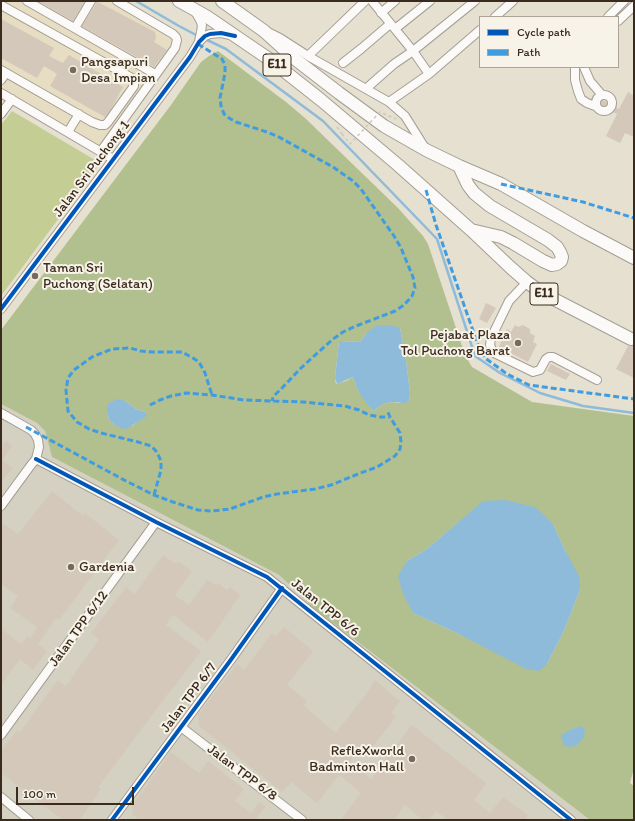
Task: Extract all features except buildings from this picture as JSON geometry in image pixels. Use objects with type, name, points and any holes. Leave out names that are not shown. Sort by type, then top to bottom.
[{"type":"highway","name":"E11","points":[[179,1],[206,16],[269,59],[321,100],[393,161],[527,282],[542,293],[631,339]]},
{"type":"highway","name":"E11","points":[[224,1],[264,31],[295,59],[384,126],[426,150],[501,184],[634,258]]},
{"type":"highway","points":[[459,166],[468,185],[474,193],[490,206],[548,240],[557,247],[562,257],[561,261],[552,265],[501,237],[471,230]]},
{"type":"street","points":[[27,1],[156,74]]},
{"type":"street","points":[[75,28],[90,1]]},
{"type":"street","points":[[101,151],[175,48],[177,40],[174,34],[117,1]]},
{"type":"street","points":[[308,56],[365,1]]},
{"type":"street","points":[[372,1],[429,74]]},
{"type":"street","points":[[381,13],[395,1]]},
{"type":"street","points":[[343,62],[392,26],[430,1]]},
{"type":"street","points":[[369,86],[394,64],[475,1]]},
{"type":"street","points":[[497,16],[514,1]]},
{"type":"street","points":[[609,16],[624,1]]},
{"type":"street","points":[[1,5],[132,78],[134,82],[146,88]]},
{"type":"street","points":[[619,20],[634,6]]},
{"type":"street","name":"Jalan Sri Puchong 1","points":[[1,309],[190,57],[200,40],[202,29],[200,20],[194,9]]},
{"type":"street","points":[[264,31],[273,34],[308,56],[389,102],[405,116],[426,150]]},
{"type":"street","points":[[389,102],[429,74],[479,31]]},
{"type":"street","name":"Jalan Sri Puchong 1","points":[[200,40],[210,34],[221,33],[235,36]]},
{"type":"street","points":[[575,68],[575,80],[581,99],[595,106],[599,110],[607,111],[611,107],[611,99],[607,95],[599,96],[595,100],[595,106]]},
{"type":"street","points":[[584,68],[590,81],[602,95]]},
{"type":"street","points":[[1,80],[4,71],[97,124],[105,125],[132,90],[134,82]]},
{"type":"street","points":[[1,93],[114,159]]},
{"type":"street","points":[[1,114],[12,99]]},
{"type":"street","points":[[68,132],[79,114]]},
{"type":"street","points":[[527,282],[509,301],[491,338],[490,345],[493,352],[533,372],[540,370],[549,357],[553,357],[597,380]]},
{"type":"street","points":[[1,412],[32,430],[38,440],[39,447],[36,459],[1,506]]},
{"type":"street","name":"Jalan TPP 6/6","points":[[36,459],[156,522],[267,577],[571,820]]},
{"type":"street","name":"Jalan TPP 6/12","points":[[1,735],[156,522]]},
{"type":"street","name":"Jalan TPP 6/7","points":[[117,818],[282,588]]},
{"type":"street","name":"Jalan TPP 6/8","points":[[181,727],[302,820]]},
{"type":"street","points":[[1,797],[29,820]]},
{"type":"path","points":[[342,134],[350,144],[380,112],[396,119]]},
{"type":"shaded area","points":[[1,1],[110,1],[172,36],[174,43],[100,147],[1,89]]},
{"type":"shaded area","points":[[1,404],[37,423],[45,431],[52,457],[279,575],[315,609],[590,820],[1,820]]},
{"type":"green space","points":[[218,51],[286,102],[305,118],[398,208],[423,236],[428,244],[465,355],[472,367],[532,402],[634,416],[634,768],[630,783],[634,786],[634,820],[590,820],[315,609],[279,575],[52,457],[45,431],[37,423],[1,404],[1,330],[171,105],[201,62]],"holes":[[[400,328],[406,360],[410,393],[409,401],[383,404],[373,411],[357,388],[353,377],[336,384],[335,378],[339,341],[360,342],[367,333]],[[125,401],[136,409],[145,412],[146,416],[132,426],[115,425],[109,420],[108,415]],[[460,521],[553,524],[565,550],[580,590],[563,633],[547,664],[459,634],[413,613],[407,561],[427,549]],[[574,728],[577,745],[567,733]]]},
{"type":"green space","points":[[12,111],[100,163],[1,296],[1,125]]},
{"type":"water","points":[[377,325],[390,325],[400,328],[410,393],[409,401],[405,403],[392,402],[383,404],[373,411],[361,396],[353,377],[337,384],[335,378],[339,341],[360,342],[367,333]]},
{"type":"water","points":[[117,399],[125,401],[136,409],[145,412],[147,416],[126,429],[115,425],[109,420],[107,409],[108,404]]},
{"type":"water","points":[[505,500],[535,507],[553,524],[579,576],[580,590],[563,633],[547,664],[539,671],[526,669],[459,634],[413,613],[403,594],[398,576],[407,561],[427,549],[483,501]]},
{"type":"water","points":[[581,726],[585,730],[584,737],[577,745],[571,747],[564,746],[561,735]]},
{"type":"waterway","points":[[136,1],[198,36]]},
{"type":"waterway","points":[[205,39],[226,49],[323,121],[437,239],[475,356],[500,373],[540,393],[583,406],[634,413]]},
{"type":"marked path","points":[[198,44],[222,59],[225,65],[220,98],[224,114],[236,122],[277,136],[333,167],[353,181],[361,189],[394,236],[401,248],[413,277],[415,288],[412,296],[404,305],[395,311],[343,332],[333,339],[301,368],[273,397],[272,401]]},
{"type":"marked path","points":[[501,184],[583,202],[634,218]]},
{"type":"marked path","points":[[426,190],[436,225],[478,345],[485,358],[507,374],[529,385],[634,399]]},
{"type":"marked path","points":[[154,495],[161,470],[161,461],[157,452],[151,446],[101,433],[89,429],[77,422],[68,411],[66,390],[68,378],[74,370],[92,357],[112,349],[130,348],[152,352],[182,352],[199,362],[205,373],[212,395]]},
{"type":"marked path","points":[[150,405],[171,396],[186,393],[244,400],[303,402],[345,406],[369,415],[390,417]]},
{"type":"marked path","points":[[26,427],[154,495],[198,510],[212,511],[230,509],[263,497],[331,485],[377,467],[395,456],[400,449],[400,433],[387,410]]},
{"type":"cycle path","points":[[1,309],[190,57],[199,42],[205,36],[210,34],[221,33],[235,36]]},
{"type":"cycle path","points":[[36,459],[156,522],[267,577],[571,820]]},
{"type":"cycle path","points":[[112,820],[230,661],[282,588]]},
{"type":"place","name":"Pangsapuri Desa Impian","points":[[73,70]]},
{"type":"place","name":"Taman Sri Puchong (Selatan)","points":[[35,276]]},
{"type":"place","name":"Pejabat Plaza Tol Puchong Barat","points":[[518,343]]},
{"type":"place","name":"Gardenia","points":[[71,567]]},
{"type":"place","name":"RefleXworld Badminton Hall","points":[[412,759]]}]
